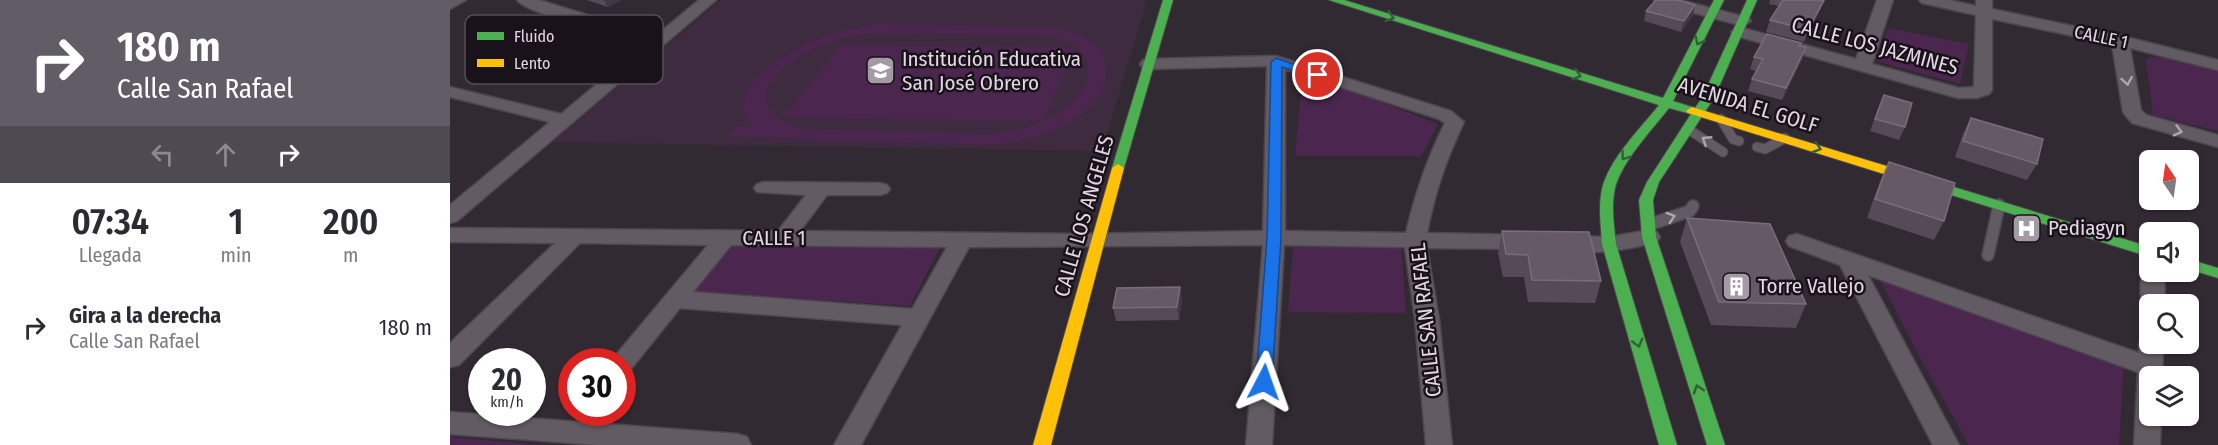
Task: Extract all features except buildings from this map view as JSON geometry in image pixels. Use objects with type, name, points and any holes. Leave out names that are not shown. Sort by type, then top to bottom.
[{"type":"main road","name":"CALLE LOS ANGELES","points":[[1042,445],[1097,240],[1168,0]]},
{"type":"main road","points":[[1381,0],[1403,7]]},
{"type":"main road","points":[[1668,445],[1609,244],[1606,211],[1609,188],[1616,169],[1667,102],[1697,94],[1741,27],[1752,0]]},
{"type":"main road","name":"AVENIDA EL GOLF","points":[[1343,1],[2139,249]]},
{"type":"main road","points":[[1715,7],[1697,94],[1700,112],[1653,182],[1646,200],[1648,231],[1716,445]]},
{"type":"main road","name":"AVENIDA EL GOLF","points":[[1659,83],[1697,94]]},
{"type":"main road","points":[[1975,198],[1979,181]]},
{"type":"main road","points":[[2199,267],[2218,273]]},
{"type":"street","points":[[450,4],[458,0]]},
{"type":"street","points":[[525,0],[566,15]]},
{"type":"street","points":[[663,37],[708,0]]},
{"type":"street","name":"CALLE LOS JAZMINES","points":[[1662,0],[1715,7],[1741,27],[1862,68],[1958,93],[1977,93],[1983,90],[1984,6]]},
{"type":"street","points":[[1862,68],[1885,0]]},
{"type":"street","name":"CALLE 1","points":[[1927,0],[1984,6],[2218,65]]},
{"type":"street","points":[[2120,41],[2132,112],[2139,119],[2218,141]]},
{"type":"street","points":[[1260,445],[1274,238],[1276,62]]},
{"type":"street","name":"CALLE SAN RAFAEL","points":[[1149,64],[1276,62],[1444,115],[1455,122],[1438,156],[1426,189],[1415,241],[1427,319],[1439,445]]},
{"type":"street","points":[[450,216],[606,84]]},
{"type":"street","points":[[450,92],[563,120]]},
{"type":"street","points":[[764,188],[880,189]]},
{"type":"street","points":[[784,238],[821,189]]},
{"type":"street","name":"CALLE 1","points":[[450,235],[962,240],[1274,238],[1609,244],[1648,231]]},
{"type":"street","points":[[450,358],[573,238]]},
{"type":"street","points":[[634,348],[725,238]]},
{"type":"street","points":[[847,445],[962,240]]},
{"type":"street","points":[[1797,241],[2147,366]]},
{"type":"street","points":[[1848,258],[1946,445]]},
{"type":"street","points":[[676,299],[919,318]]},
{"type":"street","points":[[450,423],[558,421]]},
{"type":"street","points":[[603,426],[721,444]]},
{"type":"street","points":[[2147,445],[2148,426]]},
{"type":"lane","points":[[1688,129],[1722,154],[1736,140],[1721,118]]},
{"type":"lane","points":[[1757,147],[1765,149],[1785,138]]},
{"type":"lane","points":[[1988,255],[1999,205]]},
{"type":"lane","points":[[1648,231],[1690,211],[1693,206]]},
{"type":"shaded area","name":"Institución Educativa San José Obrero","points":[[721,0],[1147,0],[1102,151],[552,142],[621,84],[663,84],[663,49]]},
{"type":"shaded area","points":[[876,24],[1058,28],[1081,36],[1097,47],[1105,60],[1106,75],[1102,90],[1076,118],[1042,135],[1002,144],[728,136],[737,126],[753,126],[744,112],[744,98],[765,71],[813,41],[838,32]],"holes":[[[876,33],[1049,36],[1066,41],[1080,51],[1088,65],[1088,77],[1082,92],[1072,104],[1044,120],[1075,48],[841,45],[784,117],[1042,121],[1013,131],[988,134],[803,129],[782,120],[770,110],[766,99],[768,87],[775,76],[787,65],[801,55],[825,44]]]},
{"type":"shaded area","points":[[1888,28],[1969,44],[1960,84],[1876,61]]},
{"type":"shaded area","points":[[2150,57],[2164,58],[2218,71],[2218,131],[2153,115],[2146,60]]},
{"type":"shaded area","points":[[1303,72],[1438,124],[1421,156],[1295,156]]},
{"type":"shaded area","points":[[728,243],[941,245],[910,306],[689,291]]},
{"type":"shaded area","points":[[1293,246],[1401,248],[1406,313],[1288,312]]},
{"type":"shaded area","points":[[1879,277],[2124,362],[2119,445],[1969,445],[1921,360]]},
{"type":"shaded area","points":[[450,437],[542,445],[450,445]]},
{"type":"traffic: fast","points":[[1118,168],[1168,0]]},
{"type":"traffic: fast","points":[[1334,0],[1692,111]]},
{"type":"traffic: fast","points":[[1668,445],[1609,244],[1606,211],[1609,188],[1616,169],[1667,102],[1719,0]]},
{"type":"traffic: fast","points":[[1716,445],[1649,237],[1646,200],[1653,182],[1708,98],[1752,0]]},
{"type":"traffic: fast","points":[[1921,181],[2139,249]]},
{"type":"traffic: fast","points":[[2199,267],[2218,273]]},
{"type":"traffic: slow","points":[[1692,111],[1921,181]]},
{"type":"traffic: slow","points":[[1042,445],[1118,168]]},
{"type":"place","name":"Institución Educativa San José Obrero","points":[[881,71]]},
{"type":"place","name":"Pediagyn","points":[[2027,228]]},
{"type":"place","name":"Torre Vallejo","points":[[1737,286]]},
{"type":"route","points":[[1264,382],[1274,238],[1276,62],[1318,75]]}]
